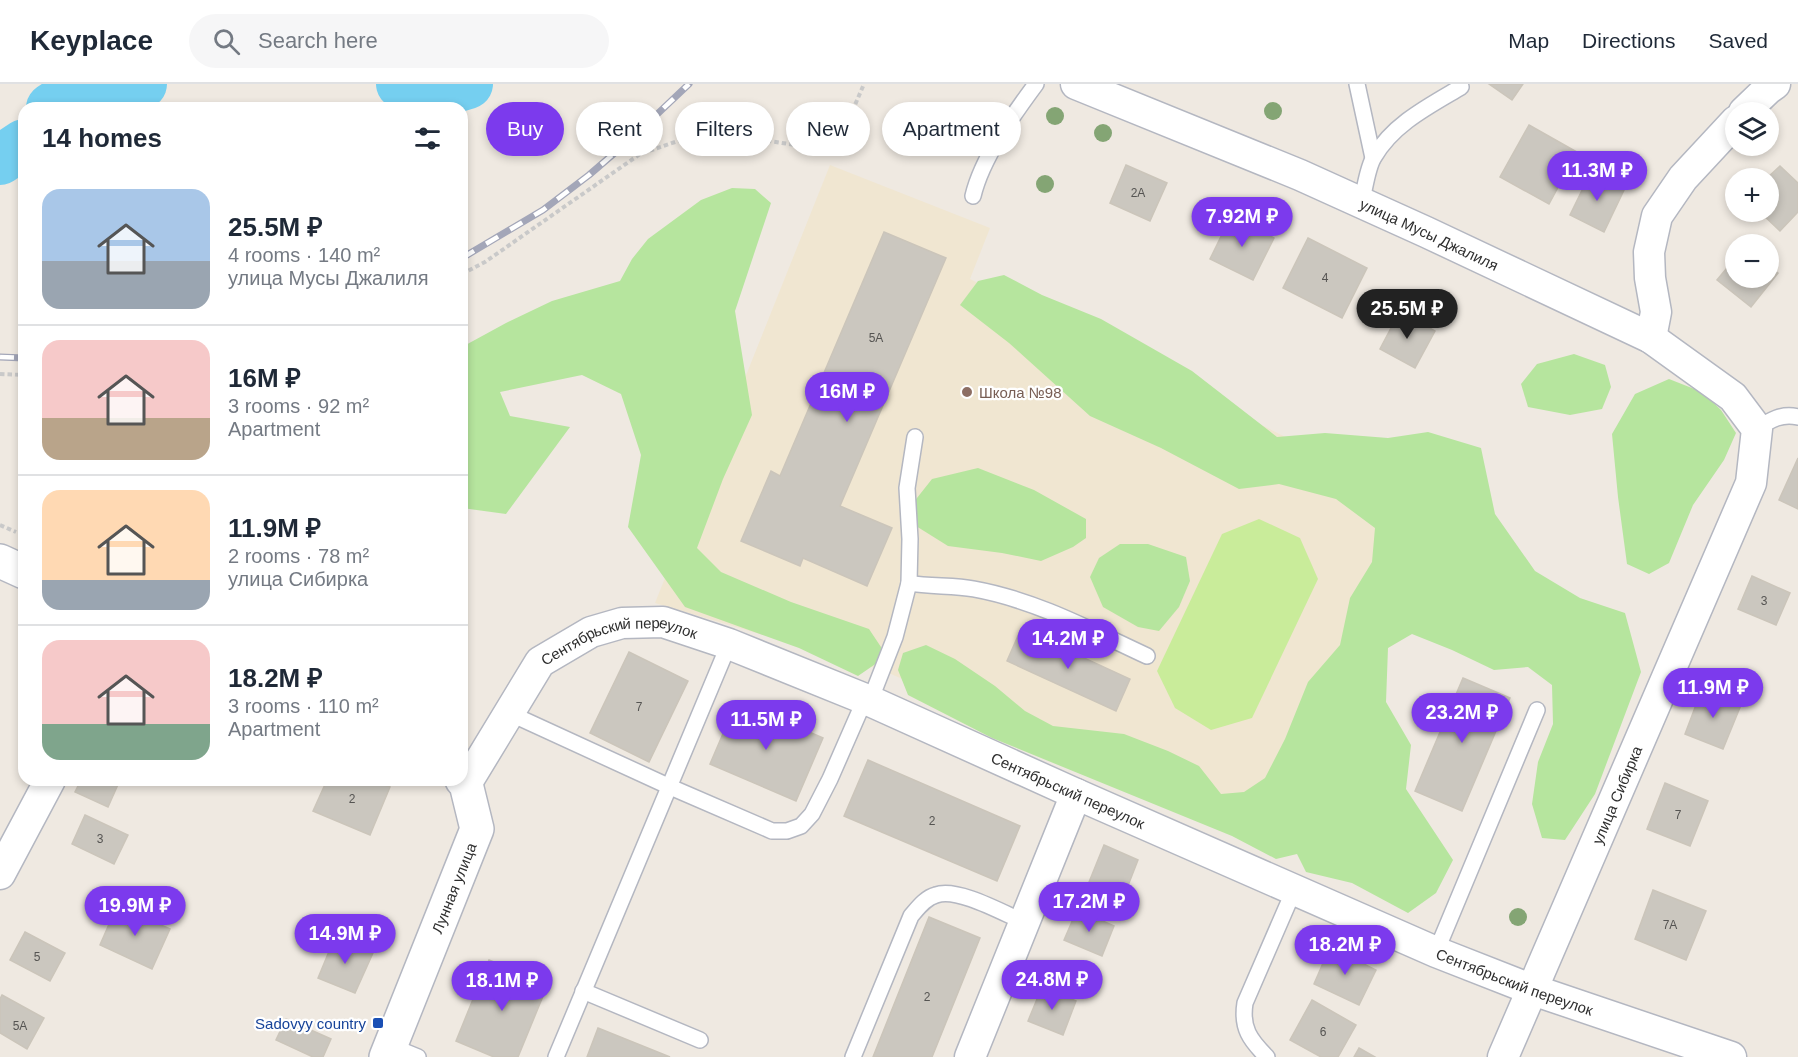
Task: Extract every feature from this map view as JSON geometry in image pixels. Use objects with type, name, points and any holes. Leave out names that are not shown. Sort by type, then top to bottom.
[{"type":"street","name":"улица Мусы Джалиля","points":[[1076,84],[1361,203],[1651,338],[1733,398],[1757,429]]},
{"type":"street","points":[[1754,102],[1775,84]]},
{"type":"street","points":[[1651,338],[1656,312],[1650,278],[1649,252],[1657,216],[1683,178],[1725,133]]},
{"type":"street","name":"улица Сибирка","points":[[1503,1057],[1751,483],[1757,429]]},
{"type":"street","points":[[0,561],[18,569]]},
{"type":"street","name":"Сентябрьский переулок","points":[[468,776],[540,662],[591,632],[622,622],[663,622],[729,644],[867,700],[1436,952],[1533,990],[1731,1057]]},
{"type":"street","points":[[0,874],[47,786]]},
{"type":"street","name":"Лунная улица","points":[[398,1053],[477,829],[465,786]]},
{"type":"street","points":[[970,1057],[1076,794]]},
{"type":"lane","points":[[973,196],[976,183],[1000,136],[1036,84]]},
{"type":"lane","points":[[1357,84],[1373,158]]},
{"type":"lane","points":[[1361,203],[1373,158],[1396,129],[1421,110],[1461,87]]},
{"type":"lane","points":[[1757,429],[1773,418],[1789,415],[1798,417]]},
{"type":"lane","points":[[509,713],[772,831],[787,831],[801,826],[812,814],[830,779],[895,637],[909,583],[910,539],[907,488],[915,437]]},
{"type":"lane","points":[[909,583],[973,589],[1027,603],[1147,656]]},
{"type":"lane","points":[[556,1057],[729,644]]},
{"type":"lane","points":[[1436,952],[1537,710]]},
{"type":"lane","points":[[1267,1057],[1250,1040],[1243,1016],[1245,1003],[1294,890]]},
{"type":"lane","points":[[853,1057],[911,916],[922,904],[934,895],[947,892],[961,895],[1024,922]]},
{"type":"lane","points":[[583,991],[700,1040]]},
{"type":"path","points":[[468,271],[485,262],[640,154],[681,140],[723,134],[835,151],[864,84]]},
{"type":"path","points":[[0,374],[18,375]]},
{"type":"path","points":[[0,525],[18,533]]},
{"type":"shaded area","name":"Школа №98","points":[[830,165],[990,228],[970,279],[1421,505],[1277,844],[882,670],[655,603]]},
{"type":"green space","points":[[732,188],[755,189],[771,203],[735,311],[752,415],[723,479],[697,548],[721,572],[791,602],[869,629],[887,656],[858,676],[799,648],[685,607],[628,527],[641,455],[621,394],[582,375],[500,392],[510,416],[570,427],[506,514],[468,509],[468,344],[552,301],[620,281],[632,259],[648,239],[701,200]]},
{"type":"green space","points":[[1004,275],[1042,295],[1101,319],[1192,371],[1277,437],[1325,433],[1388,438],[1428,432],[1481,448],[1495,514],[1535,571],[1580,598],[1625,613],[1641,672],[1595,794],[1565,840],[1542,838],[1532,804],[1538,762],[1553,724],[1552,685],[1528,667],[1494,670],[1412,634],[1388,648],[1386,702],[1411,745],[1406,789],[1453,860],[1436,893],[1408,913],[1352,883],[1306,872],[1297,854],[1276,859],[1232,836],[992,738],[908,695],[898,670],[903,653],[926,645],[955,659],[995,686],[1025,711],[1053,726],[1124,734],[1199,766],[1221,794],[1244,792],[1265,778],[1285,739],[1308,682],[1340,645],[1350,598],[1372,562],[1375,528],[1336,499],[1279,484],[1239,489],[1161,448],[1090,416],[1009,343],[960,305],[978,281]]},
{"type":"green space","points":[[1574,354],[1605,365],[1611,387],[1602,409],[1570,415],[1528,407],[1521,384],[1537,364]]},
{"type":"green space","points":[[1669,379],[1702,392],[1721,410],[1736,433],[1724,460],[1693,505],[1669,563],[1649,574],[1627,564],[1612,434],[1635,394]]},
{"type":"green space","points":[[978,468],[1034,490],[1086,519],[1086,538],[1073,547],[1041,561],[948,546],[916,526],[913,503],[932,479]]},
{"type":"green space","points":[[1259,519],[1300,538],[1318,579],[1252,718],[1211,730],[1175,708],[1157,671],[1222,534]]},
{"type":"green space","points":[[1120,544],[1148,544],[1186,557],[1190,581],[1179,607],[1159,631],[1138,627],[1103,607],[1090,577],[1099,558]]},
{"type":"building","points":[[1489,84],[1523,84],[1512,100]]},
{"type":"building","points":[[1529,125],[1577,152],[1549,204],[1500,177]]},
{"type":"building","points":[[1126,165],[1167,183],[1150,221],[1110,203]]},
{"type":"building","points":[[1780,166],[1798,183],[1798,212],[1780,231],[1771,222],[1779,222],[1778,168]]},
{"type":"building","points":[[1591,172],[1624,190],[1604,232],[1570,215]]},
{"type":"building","points":[[1231,216],[1274,238],[1253,280],[1210,259]]},
{"type":"building","points":[[884,232],[946,258],[840,506],[892,528],[867,586],[803,558],[800,566],[741,541],[771,471],[780,476]]},
{"type":"building","points":[[1308,238],[1367,268],[1342,318],[1283,288]]},
{"type":"building","points":[[1725,270],[1725,286],[1717,280]]},
{"type":"building","points":[[1727,288],[1766,288],[1751,307]]},
{"type":"building","points":[[1400,311],[1435,331],[1415,368],[1380,349]]},
{"type":"building","points":[[1798,458],[1798,509],[1779,500]]},
{"type":"building","points":[[1752,576],[1790,593],[1776,625],[1738,609]]},
{"type":"building","points":[[1021,629],[1130,679],[1116,711],[1007,661]]},
{"type":"building","points":[[629,652],[688,681],[649,762],[590,733]]},
{"type":"building","points":[[1463,678],[1510,698],[1462,811],[1415,791]]},
{"type":"building","points":[[1702,689],[1741,705],[1723,749],[1685,734]]},
{"type":"building","points":[[737,701],[823,738],[796,801],[710,764]]},
{"type":"building","points":[[868,760],[1020,826],[997,881],[844,816]]},
{"type":"building","points":[[1665,783],[1708,801],[1690,846],[1647,829]]},
{"type":"building","points":[[78,786],[117,786],[108,807],[75,792]]},
{"type":"building","points":[[324,786],[390,787],[370,835],[313,811]]},
{"type":"building","points":[[85,815],[128,835],[114,864],[72,844]]},
{"type":"building","points":[[1104,845],[1138,860],[1122,901],[1087,887]]},
{"type":"building","points":[[1653,890],[1706,911],[1686,960],[1635,939]]},
{"type":"building","points":[[117,906],[170,929],[152,969],[100,945]]},
{"type":"building","points":[[1077,910],[1114,926],[1102,956],[1064,940]]},
{"type":"building","points":[[929,917],[980,938],[932,1057],[873,1057]]},
{"type":"building","points":[[25,932],[65,953],[50,981],[10,960]]},
{"type":"building","points":[[335,937],[373,953],[355,993],[318,978]]},
{"type":"building","points":[[1330,947],[1376,970],[1359,1005],[1314,984]]},
{"type":"building","points":[[489,960],[548,984],[518,1057],[494,1057],[456,1041]]},
{"type":"building","points":[[1042,987],[1076,1001],[1063,1035],[1028,1021]]},
{"type":"building","points":[[2,995],[44,1018],[27,1049],[0,1033]]},
{"type":"building","points":[[1312,1000],[1356,1025],[1338,1057],[1321,1057],[1290,1040]]},
{"type":"building","points":[[286,1019],[331,1039],[323,1057],[313,1057],[276,1040]]},
{"type":"building","points":[[598,1028],[670,1057],[587,1057]]},
{"type":"building","points":[[1359,1048],[1375,1057],[1354,1057]]},
{"type":"waterway","points":[[60,102],[79,89],[129,90],[142,84]]},
{"type":"waterway","points":[[401,84],[448,90],[468,84]]},
{"type":"waterway","points":[[0,160],[18,148]]},
{"type":"railway","points":[[468,254],[543,210],[589,175],[689,84]]},
{"type":"railway","points":[[0,357],[18,358]]},
{"type":"place","name":"Школа №98","points":[[967,392]]},
{"type":"place","name":"Sadovyy country","points":[[378,1023]]}]
